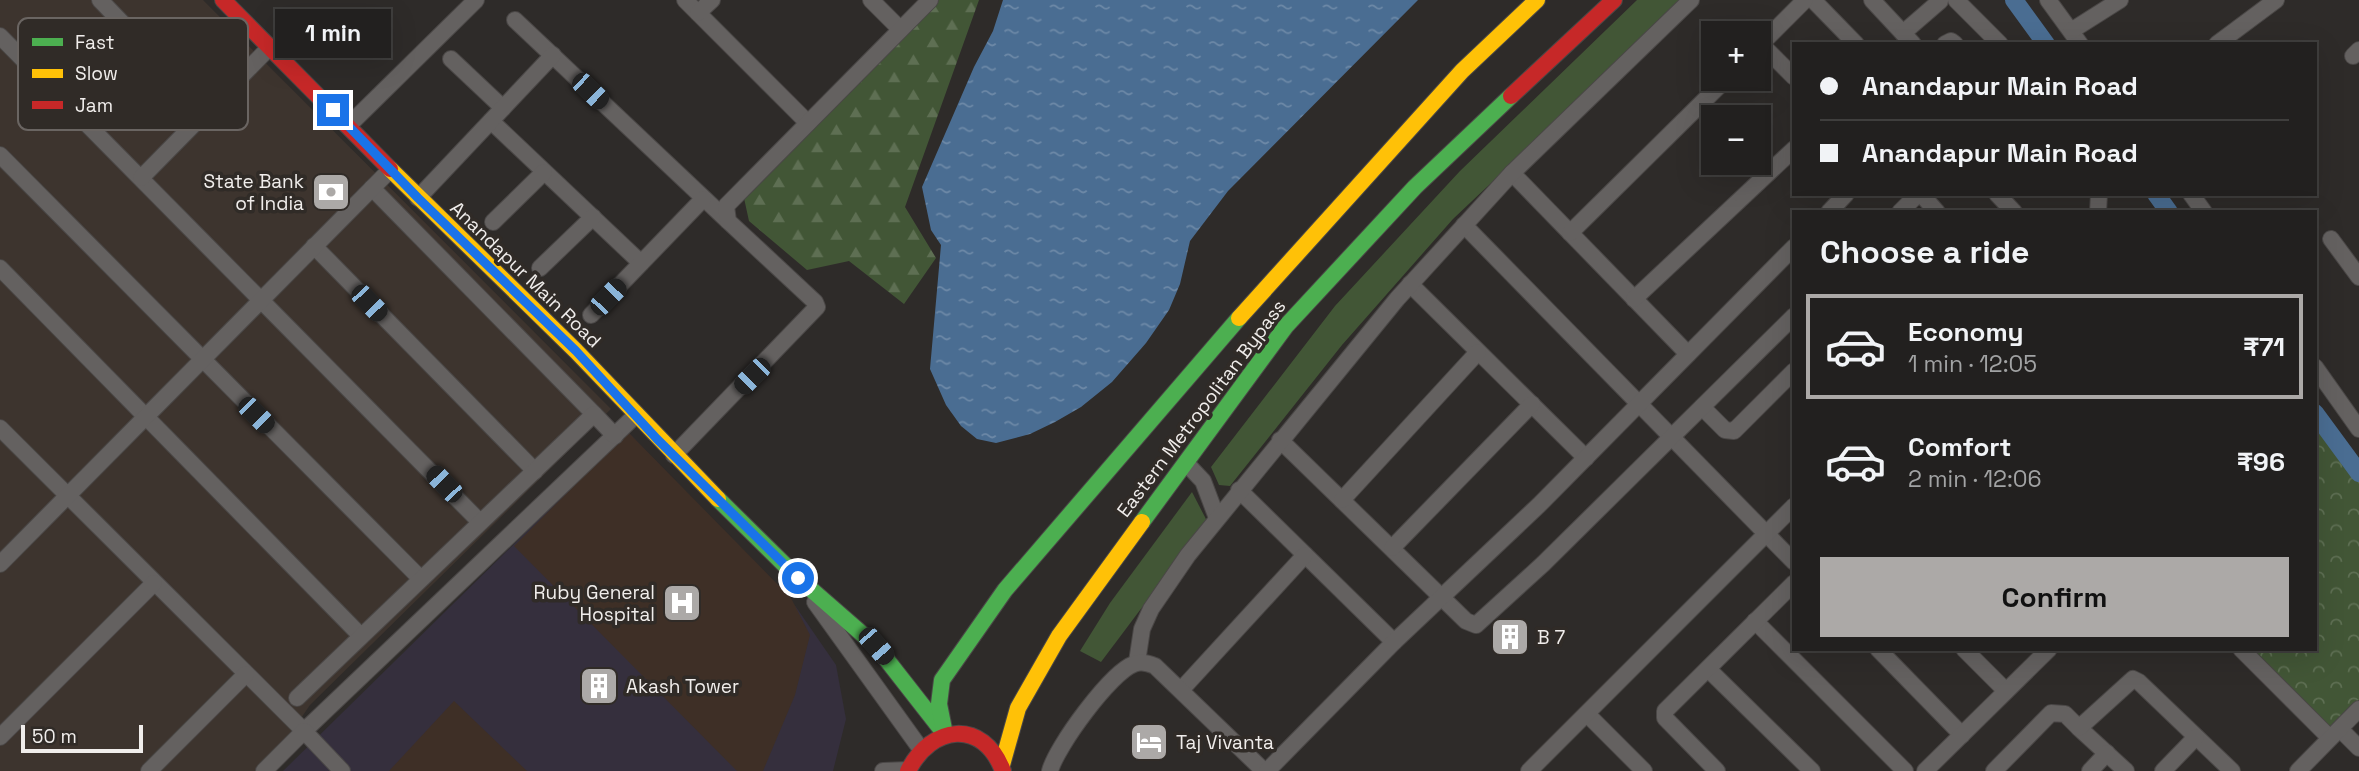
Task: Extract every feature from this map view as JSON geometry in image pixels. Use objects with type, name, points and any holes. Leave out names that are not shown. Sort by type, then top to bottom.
[{"type":"main road","name":"Anandapur Main Road","points":[[223,0],[241,18]]},
{"type":"main road","name":"Eastern Metropolitan Bypass","points":[[946,734],[939,704],[942,680],[1005,590],[1124,448],[1327,219],[1462,71],[1537,0]]},
{"type":"main road","name":"Eastern Metropolitan Bypass","points":[[1002,768],[1018,708],[1059,636],[1286,326],[1415,187],[1614,0]]},
{"type":"main road","name":"Anandapur Main Road","points":[[248,25],[418,198],[576,351],[674,455],[798,578],[876,646],[946,734]]},
{"type":"main road","points":[[908,770],[920,748],[946,734],[966,734],[977,738],[996,754],[1002,768]]},
{"type":"street","points":[[100,0],[117,18]]},
{"type":"street","points":[[349,125],[476,0]]},
{"type":"street","points":[[685,0],[808,123]]},
{"type":"street","points":[[698,13],[712,0]]},
{"type":"street","points":[[871,0],[900,29]]},
{"type":"street","points":[[728,221],[726,206],[733,196],[930,0]]},
{"type":"street","points":[[1137,663],[1142,629],[1151,609],[1238,491],[1410,284],[1512,173],[1691,0]]},
{"type":"street","points":[[1771,34],[1805,0]]},
{"type":"street","points":[[1813,0],[1854,42]]},
{"type":"street","points":[[1955,0],[1998,42]]},
{"type":"street","points":[[2048,0],[2075,38],[2120,0]]},
{"type":"street","points":[[2220,42],[2276,0]]},
{"type":"street","points":[[1882,3],[1908,38],[1940,1]]},
{"type":"street","points":[[515,20],[815,302],[817,307],[674,455]]},
{"type":"street","points":[[0,36],[18,54]]},
{"type":"street","points":[[248,69],[270,47]]},
{"type":"street","points":[[418,198],[553,55]]},
{"type":"street","points":[[1771,55],[1792,75]]},
{"type":"street","points":[[451,59],[503,108]]},
{"type":"street","points":[[1570,233],[1714,91]]},
{"type":"street","points":[[491,121],[641,263]]},
{"type":"street","points":[[93,130],[480,522]]},
{"type":"street","points":[[141,178],[188,130]]},
{"type":"street","points":[[1634,299],[1792,151]]},
{"type":"street","points":[[0,155],[201,360],[421,578]]},
{"type":"street","points":[[0,564],[390,170]]},
{"type":"street","points":[[494,222],[544,172]]},
{"type":"street","points":[[1512,173],[1688,354]]},
{"type":"street","points":[[372,188],[615,436]]},
{"type":"street","points":[[1831,210],[1844,196]]},
{"type":"street","points":[[1902,210],[1918,196]]},
{"type":"street","points":[[1922,196],[1935,210]]},
{"type":"street","points":[[1999,196],[2012,210]]},
{"type":"street","points":[[591,315],[703,199]]},
{"type":"street","points":[[540,268],[593,217]]},
{"type":"street","points":[[1464,225],[1792,560]]},
{"type":"street","points":[[2331,239],[2359,277]]},
{"type":"street","points":[[314,246],[535,471]]},
{"type":"street","points":[[1050,771],[1062,746],[1093,703],[1126,667],[1137,663],[1155,666],[1266,771],[1394,642],[1587,458],[1792,249]]},
{"type":"street","points":[[0,268],[361,636]]},
{"type":"street","points":[[1410,284],[1587,458]]},
{"type":"street","points":[[1280,440],[1466,621],[1476,625],[1792,318]]},
{"type":"street","points":[[1342,500],[1478,352]]},
{"type":"street","points":[[2317,370],[2359,429]]},
{"type":"street","points":[[1702,407],[1725,430],[1734,431],[1792,373]]},
{"type":"street","points":[[1392,548],[1532,404]]},
{"type":"street","points":[[297,698],[594,414]]},
{"type":"street","points":[[264,771],[636,415]]},
{"type":"street","points":[[0,428],[342,771]]},
{"type":"street","points":[[1186,463],[1203,481],[1217,518]]},
{"type":"street","points":[[1238,491],[1394,642]]},
{"type":"street","points":[[1529,771],[1792,508]]},
{"type":"street","points":[[1181,690],[1305,555]]},
{"type":"street","name":"Anandapur Main Road","points":[[798,578],[920,748]]},
{"type":"street","points":[[0,737],[154,583]]},
{"type":"street","points":[[1717,771],[1665,718],[1665,711],[1792,585]]},
{"type":"street","points":[[1755,621],[1905,771]]},
{"type":"street","points":[[1880,651],[1962,735]]},
{"type":"street","points":[[1966,651],[2006,691]]},
{"type":"street","points":[[1924,771],[2047,651]]},
{"type":"street","points":[[2243,651],[2335,734],[2359,748]]},
{"type":"street","points":[[1708,669],[1812,771]]},
{"type":"street","points":[[149,771],[246,674]]},
{"type":"street","points":[[2079,728],[2133,679],[2140,682],[2232,771]]},
{"type":"street","points":[[2298,771],[2359,709]]},
{"type":"street","points":[[1994,771],[2051,713],[2058,711],[2065,714],[2126,771]]},
{"type":"street","points":[[1587,714],[1644,771]]},
{"type":"street","points":[[2163,771],[2196,737]]},
{"type":"street","points":[[2090,771],[2107,753]]},
{"type":"street","points":[[883,771],[908,770]]},
{"type":"shaded area","points":[[0,0],[203,0],[221,18],[18,18],[18,130],[248,130],[248,45],[611,409],[310,705],[282,746],[256,771],[0,771]]},
{"type":"shaded area","points":[[628,432],[796,607],[836,665],[846,719],[833,771],[283,771]]},
{"type":"shaded area","name":"Ruby General Hospital","points":[[628,432],[791,598],[810,635],[795,695],[763,771],[737,771],[514,546]]},
{"type":"shaded area","points":[[454,701],[527,771],[389,771]]},
{"type":"green space","points":[[936,0],[979,0],[905,207],[936,258],[904,304],[849,261],[807,270],[749,221],[744,198]]},
{"type":"green space","points":[[1637,0],[1678,0],[1678,6],[1453,219],[1342,345],[1230,486],[1219,485],[1211,467],[1335,306],[1460,171]]},
{"type":"green space","points":[[2317,430],[2359,477],[2359,700],[2332,729],[2254,651],[2317,651]]},
{"type":"green space","points":[[1192,492],[1207,521],[1101,662],[1080,651],[1110,603]]},
{"type":"water","points":[[1003,0],[1418,0],[1228,191],[1190,241],[1180,284],[1169,310],[1146,343],[1112,382],[1081,407],[1055,422],[1030,434],[996,443],[977,439],[961,426],[946,405],[930,369],[941,245],[931,230],[922,187],[974,67],[993,31]]},
{"type":"waterway","points":[[2014,0],[2045,42]]},
{"type":"waterway","points":[[2157,196],[2168,210]]},
{"type":"waterway","points":[[2317,416],[2359,473]]},
{"type":"traffic: fast","points":[[1142,522],[1286,326],[1415,187],[1511,96]]},
{"type":"traffic: fast","points":[[945,734],[939,704],[942,680],[1005,590],[1239,318]]},
{"type":"traffic: fast","points":[[718,499],[798,578],[876,646],[944,733]]},
{"type":"traffic: slow","points":[[1239,318],[1462,71],[1537,0]]},
{"type":"traffic: slow","points":[[390,169],[576,351],[718,499]]},
{"type":"traffic: slow","points":[[1002,765],[1018,708],[1059,636],[1142,522]]},
{"type":"traffic: jam","points":[[223,0],[241,18]]},
{"type":"traffic: jam","points":[[1511,96],[1614,0]]},
{"type":"traffic: jam","points":[[248,25],[390,169]]},
{"type":"traffic: jam","points":[[908,771],[930,744],[957,734],[983,742],[994,754],[1003,771]]},
{"type":"place","name":"State Bank of India","points":[[331,192]]},
{"type":"place","name":"Ruby General Hospital","points":[[682,603]]},
{"type":"place","name":"B 7","points":[[1510,637]]},
{"type":"place","name":"Akash Tower","points":[[599,686]]},
{"type":"place","name":"Taj Vivanta","points":[[1149,742]]},
{"type":"route","points":[[333,110],[418,198],[576,351],[657,439],[798,578]]}]
